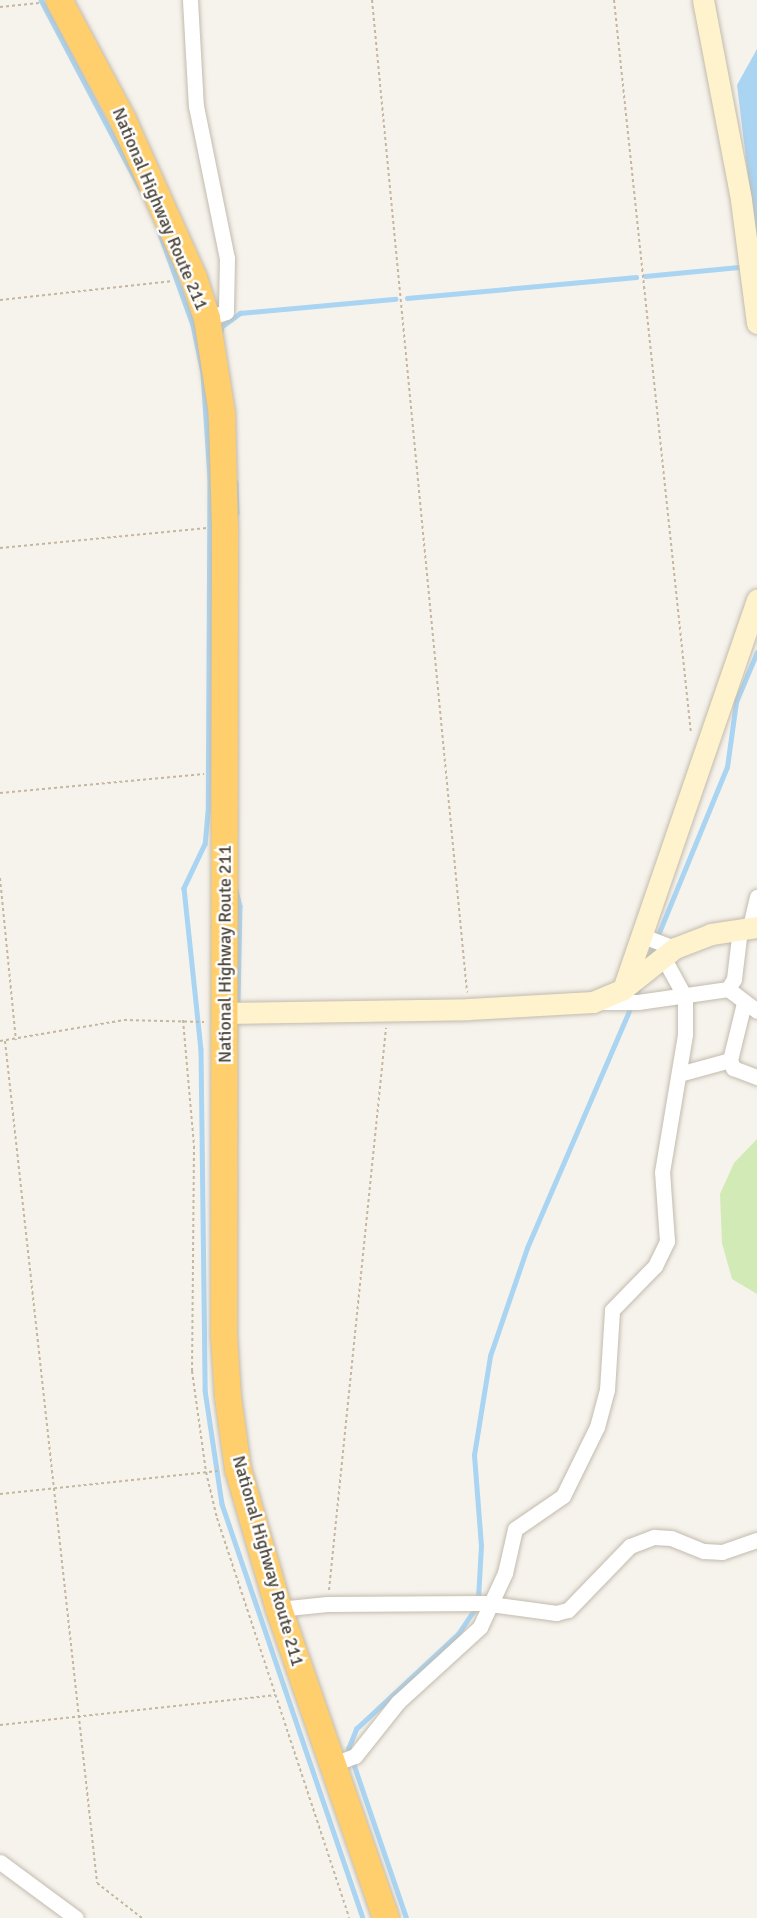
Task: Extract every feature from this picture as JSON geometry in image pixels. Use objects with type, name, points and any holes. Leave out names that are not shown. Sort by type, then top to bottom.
[{"type":"highway","name":"National Highway Route 211","points":[[60,1],[123,120],[194,278],[207,318],[222,414],[225,526],[224,1335],[228,1396],[238,1469],[279,1609],[343,1761],[386,1918]]},
{"type":"street","points":[[190,0],[196,106],[228,258],[226,312],[207,318]]},
{"type":"street","points":[[704,0],[741,200],[757,323]]},
{"type":"street","points":[[630,993],[658,948],[757,598]]},
{"type":"street","points":[[225,1018],[593,1002],[630,993],[685,997],[728,989],[734,979],[757,897]]},
{"type":"street","points":[[630,993],[658,948],[711,934],[749,928]]},
{"type":"street","points":[[343,1761],[398,1702],[480,1627],[482,1603],[515,1529],[562,1496],[597,1427],[607,1390],[612,1310],[663,1253],[667,1233],[662,1172],[686,1034],[685,997],[658,948]]},
{"type":"street","points":[[728,989],[751,1007],[730,1059],[733,1068],[757,1077]]},
{"type":"street","points":[[679,1074],[730,1059]]},
{"type":"street","points":[[279,1609],[327,1604],[482,1603],[541,1613],[568,1610],[630,1546],[654,1537],[671,1538],[704,1551],[722,1552],[757,1540]]},
{"type":"street","points":[[0,1862],[76,1918]]},
{"type":"path","points":[[372,0],[469,1009]]},
{"type":"path","points":[[614,0],[691,740]]},
{"type":"path","points":[[0,7],[60,1]]},
{"type":"path","points":[[0,300],[194,278]]},
{"type":"path","points":[[0,548],[225,526]]},
{"type":"path","points":[[0,793],[225,772]]},
{"type":"path","points":[[0,878],[16,1040]]},
{"type":"path","points":[[327,1604],[388,1010]]},
{"type":"path","points":[[0,1041],[124,1020],[225,1018]]},
{"type":"path","points":[[5,1041],[51,1488],[96,1883],[142,1918]]},
{"type":"path","points":[[0,1494],[238,1469]]},
{"type":"path","points":[[0,1725],[275,1695]]},
{"type":"green space","points":[[757,1139],[757,1294],[732,1279],[722,1243],[720,1194],[734,1163]]},
{"type":"water","points":[[757,49],[757,241],[756,241],[737,85]]},
{"type":"waterway","points":[[41,0],[140,188]]},
{"type":"waterway","points":[[159,231],[193,325],[203,373],[210,478],[208,812],[205,844],[184,888],[201,1049],[205,1390],[222,1504],[363,1918]]},
{"type":"waterway","points":[[645,276],[739,267]]},
{"type":"waterway","points":[[407,298],[636,277]]},
{"type":"waterway","points":[[221,331],[221,327],[240,313],[395,299]]},
{"type":"waterway","points":[[236,482],[237,513]]},
{"type":"waterway","points":[[649,957],[727,767],[736,702],[757,652]]},
{"type":"waterway","points":[[236,890],[240,906],[238,1000]]},
{"type":"waterway","points":[[478,1599],[481,1546],[474,1455],[490,1356],[527,1248],[639,988]]},
{"type":"waterway","points":[[406,1918],[348,1749],[356,1729],[458,1634],[476,1607]]}]
